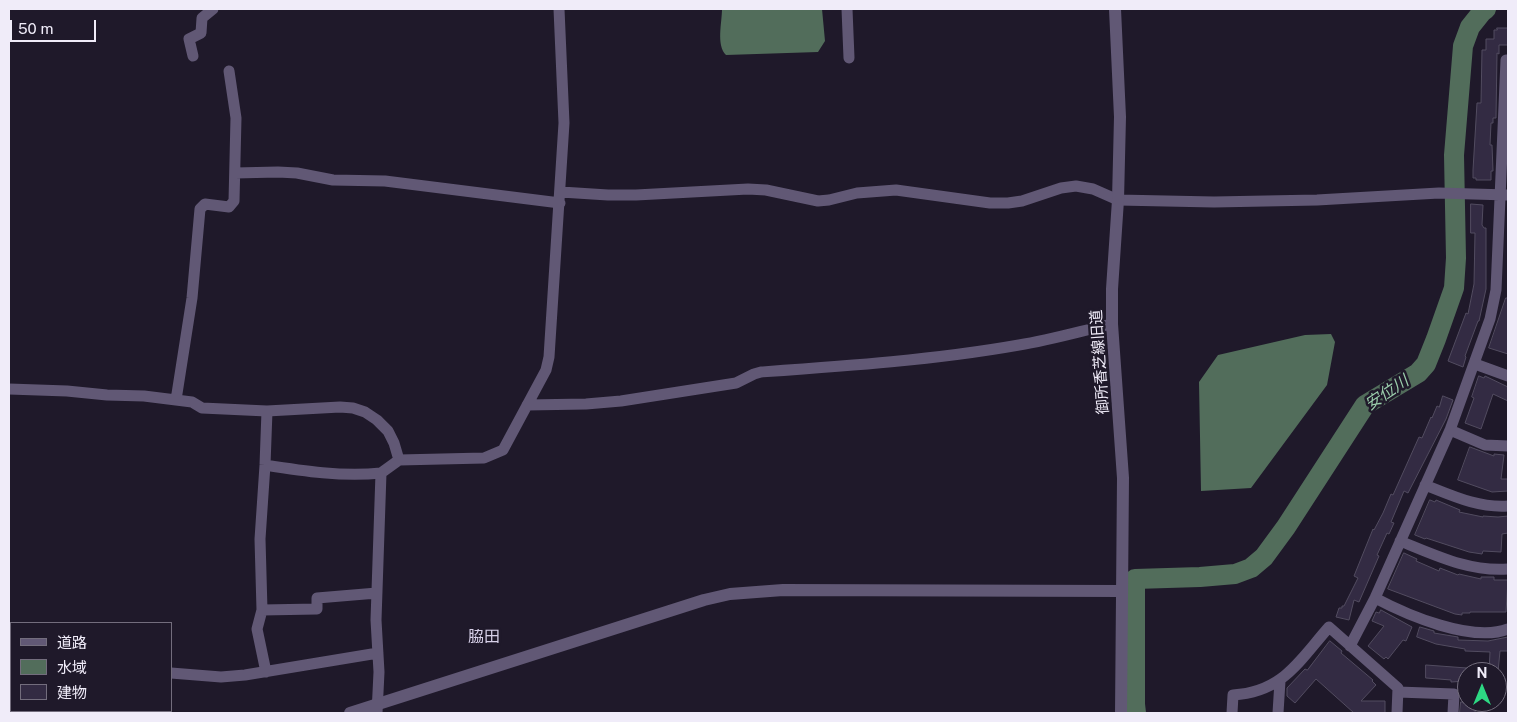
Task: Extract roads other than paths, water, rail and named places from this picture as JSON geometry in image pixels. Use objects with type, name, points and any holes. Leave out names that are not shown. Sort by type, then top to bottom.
[{"type":"street","points":[[193,56],[189,39],[201,32],[202,18],[213,9]]},
{"type":"street","points":[[265,465],[313,472],[365,475],[381,473],[399,460],[484,458],[503,450],[546,370],[549,357],[560,197],[564,98],[559,9]]},
{"type":"street","points":[[847,9],[849,58]]},
{"type":"street","name":"御所香芝線旧道","points":[[1115,9],[1120,117],[1112,324],[1124,478],[1121,713]]},
{"type":"street","points":[[1350,646],[1375,598],[1450,430],[1490,319],[1496,290],[1504,194],[1506,60],[1508,60]]},
{"type":"street","points":[[176,400],[192,298],[200,209],[206,204],[228,207],[234,201],[236,118],[229,71]]},
{"type":"street","points":[[234,173],[296,173],[333,180],[385,181],[560,197],[748,189],[766,190],[818,201],[857,193],[896,190],[990,203],[1008,203],[1022,201],[1061,188],[1076,186],[1093,189],[1118,200],[1264,202],[1439,193],[1504,194]]},
{"type":"street","points":[[527,405],[622,401],[736,383],[761,372],[944,357],[1020,345],[1112,324]]},
{"type":"street","points":[[1475,364],[1508,376]]},
{"type":"street","points":[[9,389],[67,391],[107,395],[132,394],[192,402],[202,408],[267,411],[353,408],[366,412],[388,431],[399,460]]},
{"type":"street","points":[[266,672],[257,629],[262,610],[260,539],[267,411]]},
{"type":"street","points":[[1450,430],[1485,445],[1508,446]]},
{"type":"street","points":[[377,709],[378,653],[376,620],[381,473]]},
{"type":"street","points":[[1425,485],[1476,504],[1497,507],[1508,506]]},
{"type":"street","points":[[1400,541],[1460,564],[1482,568],[1508,569]]},
{"type":"street","points":[[350,713],[377,709],[704,600],[730,594],[783,590],[1122,591]]},
{"type":"street","points":[[262,610],[317,609],[317,598],[377,593]]},
{"type":"street","points":[[1375,598],[1420,620],[1454,628],[1482,632],[1496,632],[1508,629]]},
{"type":"street","points":[[1232,713],[1233,696],[1263,690],[1280,681],[1329,627],[1398,688],[1397,713]]},
{"type":"street","points":[[172,672],[221,677],[266,672],[378,653]]},
{"type":"street","points":[[1278,713],[1280,681]]},
{"type":"street","points":[[1398,692],[1454,694],[1453,713]]},
{"type":"water","points":[[722,9],[822,9],[825,41],[818,52],[726,55],[720,40]]},
{"type":"water","points":[[1331,334],[1335,342],[1327,385],[1251,488],[1201,491],[1199,382],[1218,355],[1305,335]]},
{"type":"waterway","name":"安位川","points":[[1136,713],[1135,579],[1235,574],[1251,568],[1264,557],[1286,527],[1365,405],[1418,373],[1426,364],[1454,288],[1456,258],[1454,155],[1463,46],[1470,27],[1486,9]]},
{"type":"district","name":"脇田","points":[[484,637]]}]
